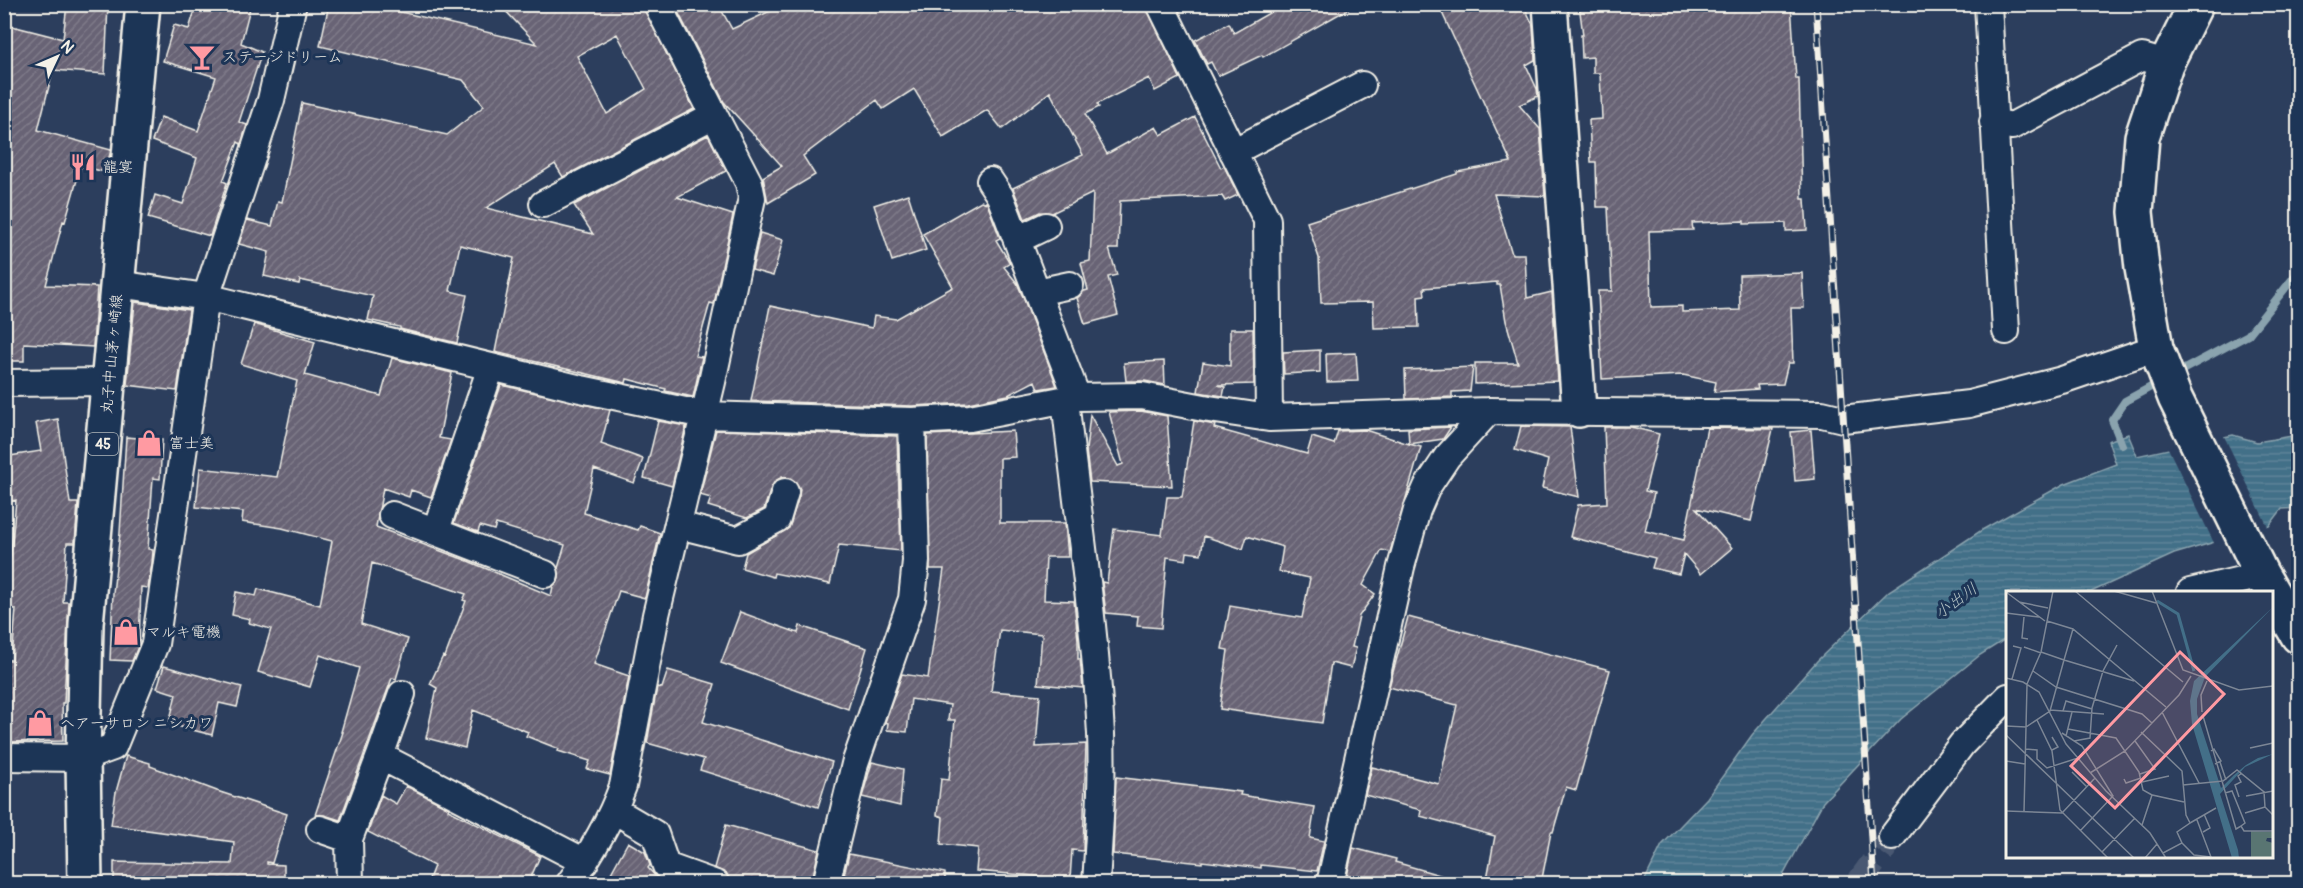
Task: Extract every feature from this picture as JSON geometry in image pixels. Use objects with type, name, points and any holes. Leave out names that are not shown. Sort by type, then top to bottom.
[{"type":"street","name":"丸子中山茅ヶ崎線","points":[[85,884],[83,759],[86,624],[143,4]]},
{"type":"street","points":[[4,757],[83,759],[113,747],[155,644],[206,297],[271,100],[293,4]]},
{"type":"street","points":[[569,884],[585,862],[614,810],[623,786],[656,615],[704,415],[752,198],[749,183],[657,4]]},
{"type":"street","points":[[1160,4],[1267,219],[1269,418]]},
{"type":"street","points":[[1550,4],[1579,410]]},
{"type":"street","points":[[1988,4],[2006,331]]},
{"type":"street","points":[[2196,4],[2166,64],[2142,137],[2136,212],[2142,268],[2156,348],[2175,398],[2272,591]]},
{"type":"street","points":[[1993,122],[2012,126],[2142,57],[2166,64]]},
{"type":"street","points":[[1233,152],[1362,85]]},
{"type":"street","points":[[543,204],[714,115]]},
{"type":"street","points":[[990,181],[1000,196],[1017,240],[1071,398],[1101,735],[1096,884]]},
{"type":"street","points":[[1017,240],[1046,226]]},
{"type":"street","points":[[118,284],[206,297],[581,389],[704,415],[912,421],[970,418],[1071,398],[1142,396],[1209,410],[1269,418],[1579,410],[1822,414],[1844,418],[1891,415],[1969,404],[2062,380],[2156,348]]},
{"type":"street","points":[[1036,292],[1070,285]]},
{"type":"street","points":[[436,530],[491,367]]},
{"type":"street","points":[[4,383],[109,382]]},
{"type":"street","points":[[1330,884],[1401,567],[1417,510],[1427,487],[1447,457],[1489,411]]},
{"type":"street","points":[[826,884],[855,764],[912,599],[916,561],[912,421]]},
{"type":"street","points":[[678,525],[738,540],[777,519],[785,492]]},
{"type":"street","points":[[392,515],[436,530],[545,574]]},
{"type":"street","points":[[2193,591],[2259,569]]},
{"type":"street","points":[[2273,593],[2298,636]]},
{"type":"street","points":[[350,884],[349,839],[402,694]]},
{"type":"street","points":[[1892,837],[1962,744],[2006,698]]},
{"type":"street","points":[[380,756],[585,862]]},
{"type":"street","points":[[614,810],[655,834],[666,866],[717,884]]},
{"type":"street","points":[[320,829],[349,839]]},
{"type":"water","name":"小出川","points":[[2128,434],[2137,456],[2233,435],[2257,442],[2298,435],[2298,508],[2282,509],[2269,526],[2174,554],[2093,591],[2006,591],[2006,639],[1980,655],[1901,719],[1823,802],[1779,883],[1643,884],[1662,845],[1707,798],[1752,735],[1817,661],[1889,591],[1982,530],[2064,484],[2116,464],[2108,441]]},
{"type":"pier","points":[[2223,434],[2269,529],[2215,545],[2167,446]]},
{"type":"building","points":[[67,4],[108,4],[105,74],[53,70],[38,130],[111,150],[105,172],[81,166],[46,285],[97,287],[93,347],[24,343],[24,361],[4,361],[4,54],[12,26],[63,39]]},
{"type":"building","points":[[197,4],[251,4],[241,43],[262,52],[239,122],[247,125],[241,144],[238,142],[223,181],[227,183],[210,236],[148,218],[155,195],[183,204],[197,158],[152,141],[161,117],[198,131],[216,77],[163,61],[174,25],[189,29]]},
{"type":"building","points":[[329,4],[367,4],[537,44],[499,4],[642,4],[694,109],[563,177],[555,164],[486,208],[593,234],[574,205],[708,135],[726,171],[677,197],[733,215],[714,304],[710,303],[695,356],[702,357],[693,397],[627,379],[626,383],[495,352],[514,258],[460,245],[450,291],[467,295],[457,343],[368,320],[373,296],[300,280],[299,284],[264,276],[269,252],[239,244],[247,220],[272,226],[278,201],[282,202],[302,103],[447,135],[484,106],[463,80],[320,46]],"holes":[[[617,34],[646,89],[607,114],[577,56]]]},
{"type":"building","points":[[674,4],[718,4],[732,29],[785,4],[1145,4],[1180,78],[1155,91],[1149,78],[1097,104],[1099,107],[1085,114],[1107,154],[1156,127],[1161,135],[1195,117],[1221,168],[1224,166],[1238,195],[1225,201],[1222,196],[1120,201],[1118,249],[1109,249],[1117,275],[1108,277],[1118,315],[1085,324],[1077,298],[1088,290],[1081,263],[1090,261],[1093,193],[1052,213],[1040,212],[1025,219],[1013,188],[1083,155],[1050,92],[1002,129],[987,110],[943,137],[914,89],[883,109],[877,100],[803,156],[815,175],[768,203],[763,177],[782,166],[724,102]]},
{"type":"building","points":[[1285,4],[1357,4],[1263,57],[1262,55],[1218,76],[1211,62],[1207,64],[1195,40],[1229,23],[1234,33]]},
{"type":"building","points":[[1438,4],[1523,4],[1533,25],[1535,60],[1526,65],[1538,96],[1519,105],[1540,129],[1545,196],[1494,194],[1512,254],[1525,254],[1527,298],[1552,292],[1558,381],[1475,384],[1475,363],[1518,363],[1506,321],[1500,285],[1497,285],[1497,282],[1424,288],[1425,295],[1418,296],[1419,327],[1374,328],[1373,302],[1321,303],[1319,258],[1307,222],[1457,174],[1457,172],[1511,162]]},
{"type":"building","points":[[1579,4],[1791,4],[1796,79],[1799,79],[1802,199],[1805,199],[1807,230],[1786,231],[1786,223],[1744,224],[1744,221],[1692,223],[1693,230],[1649,231],[1651,307],[1682,306],[1682,312],[1740,310],[1739,275],[1802,273],[1804,308],[1791,308],[1793,363],[1788,363],[1783,384],[1757,385],[1758,389],[1714,392],[1716,382],[1683,375],[1602,379],[1598,291],[1612,291],[1608,207],[1597,207],[1596,162],[1591,162],[1589,120],[1602,119],[1600,73],[1593,73],[1593,57],[1582,58],[1581,35],[1583,35]]},
{"type":"building","points":[[908,194],[926,250],[892,261],[874,205]]},
{"type":"building","points":[[981,201],[987,203],[1000,238],[996,240],[1010,263],[1004,267],[1017,283],[1057,386],[1038,389],[1035,381],[1008,395],[968,403],[912,406],[751,401],[770,306],[872,328],[874,316],[896,319],[953,287],[923,234]]},
{"type":"building","points":[[760,233],[783,240],[773,276],[752,270]]},
{"type":"building","points":[[135,302],[189,310],[177,391],[127,385]]},
{"type":"building","points":[[254,324],[315,342],[305,375],[381,396],[392,358],[452,373],[439,438],[451,440],[431,497],[411,490],[409,497],[383,488],[376,527],[468,561],[551,596],[553,586],[559,579],[558,568],[565,545],[496,524],[494,530],[480,526],[478,532],[454,523],[501,385],[610,410],[601,444],[643,459],[634,483],[594,469],[584,513],[638,530],[640,526],[660,533],[645,598],[619,591],[594,664],[629,676],[610,775],[587,769],[590,761],[558,751],[559,749],[526,736],[528,732],[473,710],[465,748],[426,738],[437,688],[430,684],[443,656],[445,657],[466,601],[463,600],[466,594],[372,563],[361,624],[408,639],[396,679],[392,678],[340,820],[315,815],[343,732],[341,732],[359,668],[320,655],[310,687],[258,672],[271,629],[249,623],[250,619],[232,615],[236,592],[256,596],[258,589],[320,605],[332,541],[282,528],[242,522],[243,512],[196,507],[200,468],[277,477],[297,381],[241,364]]},
{"type":"building","points":[[1230,329],[1253,329],[1254,384],[1218,385],[1225,387],[1223,396],[1198,392],[1203,362],[1230,366]]},
{"type":"building","points":[[1320,350],[1320,372],[1284,374],[1283,352]]},
{"type":"building","points":[[1356,353],[1358,381],[1327,382],[1326,354]]},
{"type":"building","points":[[1164,361],[1165,385],[1145,381],[1126,381],[1124,363]]},
{"type":"building","points":[[1473,367],[1470,391],[1452,392],[1452,397],[1406,399],[1405,370]]},
{"type":"building","points":[[1141,411],[1167,416],[1172,486],[1090,482],[1086,450],[1090,415],[1118,466],[1123,464],[1109,412]]},
{"type":"building","points":[[58,419],[70,503],[78,503],[75,543],[67,543],[63,602],[69,602],[64,703],[62,703],[63,741],[4,742],[4,660],[12,660],[16,609],[4,608],[4,574],[9,574],[16,500],[4,503],[4,457],[41,451],[36,423]]},
{"type":"building","points":[[658,421],[686,426],[672,486],[644,478]]},
{"type":"building","points":[[1194,421],[1215,425],[1214,428],[1307,454],[1312,437],[1334,444],[1338,431],[1365,430],[1421,447],[1390,552],[1382,550],[1363,585],[1375,594],[1359,616],[1352,647],[1356,648],[1351,668],[1331,663],[1322,723],[1220,709],[1228,650],[1222,649],[1230,606],[1302,618],[1310,578],[1279,572],[1283,547],[1247,536],[1243,549],[1204,536],[1201,554],[1187,552],[1186,560],[1167,557],[1161,628],[1137,626],[1138,616],[1106,613],[1102,582],[1107,583],[1114,529],[1162,535],[1167,497],[1182,497]]},
{"type":"building","points":[[1521,426],[1570,427],[1579,497],[1542,488],[1548,460],[1515,450]]},
{"type":"building","points":[[1451,427],[1443,439],[1409,444],[1408,429]]},
{"type":"building","points":[[1604,427],[1631,427],[1659,434],[1645,491],[1654,493],[1645,531],[1684,540],[1707,428],[1773,429],[1751,521],[1696,508],[1732,548],[1701,574],[1684,554],[1679,574],[1652,568],[1655,558],[1570,537],[1578,505],[1607,503]]},
{"type":"building","points":[[716,430],[897,436],[901,551],[839,545],[830,584],[774,573],[773,577],[742,568],[746,553],[789,528],[800,489],[790,478],[782,477],[775,481],[771,488],[764,509],[747,518],[708,506],[711,498],[700,495]]},
{"type":"building","points":[[1811,430],[1815,479],[1795,481],[1791,432]]},
{"type":"building","points":[[1013,431],[1015,457],[1000,458],[1000,523],[1065,523],[1068,557],[1046,557],[1044,600],[1074,601],[1078,659],[1080,659],[1083,688],[1038,684],[1042,634],[1000,630],[991,691],[1040,695],[1036,747],[1086,744],[1083,851],[1072,850],[1070,879],[976,871],[978,848],[941,844],[943,817],[937,815],[941,779],[949,780],[955,720],[948,720],[950,705],[911,699],[907,732],[887,730],[888,723],[885,722],[902,674],[928,678],[944,569],[930,569],[927,435]]},
{"type":"building","points":[[126,437],[162,440],[160,479],[153,478],[148,549],[153,550],[152,563],[148,588],[141,587],[139,644],[132,661],[110,660],[113,593],[120,533]]},
{"type":"building","points":[[740,612],[798,633],[800,626],[867,648],[848,709],[721,663]]},
{"type":"building","points":[[1408,617],[1610,670],[1576,790],[1566,787],[1553,832],[1551,832],[1541,884],[1486,884],[1495,836],[1420,816],[1421,810],[1365,795],[1372,767],[1439,784],[1457,705],[1389,687]]},
{"type":"building","points":[[164,666],[242,687],[237,707],[219,703],[212,735],[169,724],[176,694],[157,688]]},
{"type":"building","points":[[668,670],[715,684],[703,722],[832,762],[818,807],[700,770],[704,759],[647,743],[657,687],[662,688]]},
{"type":"building","points":[[126,756],[150,763],[150,766],[217,791],[287,814],[272,863],[267,862],[267,864],[284,865],[284,884],[114,884],[114,862],[232,864],[234,842],[111,825],[116,792]]},
{"type":"building","points":[[872,762],[903,769],[900,806],[862,797]]},
{"type":"building","points":[[1116,777],[1241,792],[1240,795],[1315,807],[1310,838],[1324,841],[1317,871],[1113,854]]},
{"type":"building","points":[[406,786],[449,808],[448,810],[540,856],[528,884],[427,884],[434,866],[368,832],[381,795],[396,804]]},
{"type":"building","points":[[726,825],[819,850],[811,884],[731,884],[727,874],[714,868]]},
{"type":"building","points":[[628,842],[645,852],[650,865],[648,868],[656,877],[670,884],[605,884]]},
{"type":"building","points":[[1353,848],[1396,859],[1395,862],[1450,878],[1449,884],[1356,884],[1346,881]]},
{"type":"building","points":[[849,854],[945,873],[945,884],[887,884],[844,875]]},
{"type":"waterway","points":[[2173,375],[2248,335],[2298,272]]},
{"type":"waterway","points":[[2122,445],[2112,420],[2125,401],[2160,382]]},
{"type":"tunnel","points":[[1858,884],[1892,837]]},
{"type":"railway","points":[[1816,4],[1874,884]]},
{"type":"place","name":"ステージドリーム","points":[[202,57]]},
{"type":"place","name":"龍宴","points":[[83,167]]},
{"type":"place","name":"富士美","points":[[149,443]]},
{"type":"place","name":"マルキ電機","points":[[126,632]]},
{"type":"place","name":"ヘアーサロン ニシカワ","points":[[40,723]]}]
